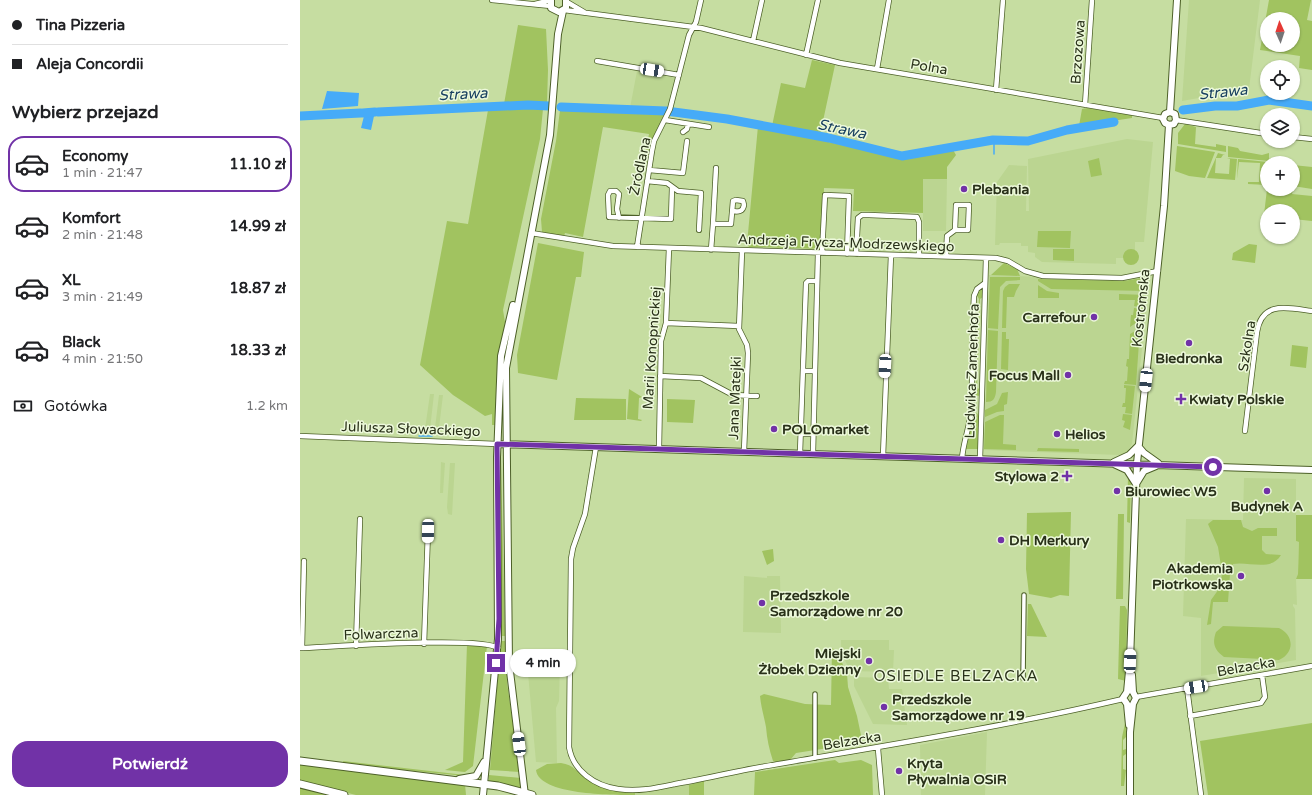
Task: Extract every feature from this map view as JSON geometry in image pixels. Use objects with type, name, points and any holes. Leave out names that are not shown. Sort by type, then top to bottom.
[{"type":"main road","points":[[300,761],[484,784],[511,788],[527,794]]},
{"type":"main road","points":[[300,784],[344,795]]},
{"type":"street","points":[[492,0],[531,4],[552,4],[564,11]]},
{"type":"street","name":"Źródlana","points":[[637,247],[654,141],[670,112],[692,27],[698,18],[702,0]]},
{"type":"street","points":[[753,41],[762,0]]},
{"type":"street","points":[[806,55],[818,0]]},
{"type":"street","points":[[877,69],[889,0]]},
{"type":"street","points":[[996,90],[1002,0]]},
{"type":"street","name":"Brzozowa","points":[[1085,105],[1092,0]]},
{"type":"street","points":[[1170,112],[1177,0]]},
{"type":"street","points":[[527,794],[509,663],[506,368],[552,121],[558,34],[567,1],[587,13]]},
{"type":"street","points":[[552,4],[558,34]]},
{"type":"street","name":"Polna","points":[[564,11],[692,27],[806,55],[877,69],[1163,118]]},
{"type":"street","points":[[596,62],[679,75]]},
{"type":"street","points":[[1170,112],[1175,114],[1176,120],[1174,124],[1169,125],[1165,123],[1163,118],[1165,114],[1170,112]]},
{"type":"street","points":[[665,120],[709,127]]},
{"type":"street","points":[[1176,120],[1260,133]]},
{"type":"street","points":[[683,132],[687,129],[688,124]]},
{"type":"street","name":"Kostromska","points":[[1132,694],[1130,662],[1136,463],[1158,271],[1169,125]]},
{"type":"street","points":[[1300,138],[1312,139]]},
{"type":"street","points":[[649,170],[683,173],[687,141]]},
{"type":"street","points":[[711,250],[716,168]]},
{"type":"street","points":[[647,180],[662,181],[670,184],[672,188],[678,191],[701,194],[699,230]]},
{"type":"street","points":[[619,218],[617,209],[619,194],[616,191],[610,191],[608,193],[608,216],[619,218],[671,219],[672,188]]},
{"type":"street","points":[[813,453],[817,281],[825,195],[849,196],[847,254]]},
{"type":"street","points":[[946,256],[947,236],[955,230],[968,230],[970,205],[956,205],[955,230]]},
{"type":"street","points":[[713,224],[731,224],[732,211]]},
{"type":"street","points":[[856,254],[858,218],[862,215],[869,215],[917,217],[919,222],[919,256]]},
{"type":"street","name":"Andrzeja Frycza-Modrzewskiego","points":[[531,232],[595,244],[637,247],[1002,259],[1033,274],[1043,276],[1122,278],[1158,271]]},
{"type":"street","name":"Marii Konopnickiej","points":[[659,448],[660,376],[662,341],[666,323],[670,248]]},
{"type":"street","name":"Jana Matejki","points":[[742,251],[740,326],[748,347],[744,451]]},
{"type":"street","points":[[883,456],[890,255]]},
{"type":"street","name":"Ludwika Zamenhofa","points":[[980,459],[986,258]]},
{"type":"street","points":[[483,795],[498,648],[497,444],[500,356],[525,265]]},
{"type":"street","points":[[800,453],[806,283],[808,281],[817,281]]},
{"type":"street","name":"Ludwika Zamenhofa","points":[[962,458],[969,431],[971,410],[974,296],[977,289],[985,283]]},
{"type":"street","name":"Szkolna","points":[[1245,431],[1257,332],[1261,318],[1268,311],[1275,308],[1312,311]]},
{"type":"street","points":[[666,323],[740,326]]},
{"type":"street","points":[[803,371],[815,371]]},
{"type":"street","points":[[660,376],[701,378],[733,395],[757,396]]},
{"type":"street","points":[[971,410],[981,408]]},
{"type":"street","points":[[801,434],[813,434]]},
{"type":"street","name":"Juliusza Słowackiego","points":[[300,436],[497,444],[1136,463],[1312,470]]},
{"type":"street","points":[[1112,463],[1129,455],[1138,446],[1152,460],[1160,464]]},
{"type":"street","name":"Belzacka","points":[[596,447],[585,514],[573,548],[571,559],[569,747],[573,762],[585,775],[606,787],[627,790],[646,790],[815,758],[878,749],[1128,702]]},
{"type":"street","points":[[1112,463],[1127,470],[1136,484],[1144,471],[1160,464]]},
{"type":"street","points":[[356,646],[360,520]]},
{"type":"street","points":[[424,644],[428,531]]},
{"type":"street","points":[[301,648],[304,561]]},
{"type":"street","points":[[1023,678],[1024,595]]},
{"type":"street","name":"Folwarczna","points":[[301,648],[463,642],[491,645],[498,648]]},
{"type":"street","name":"Belzacka","points":[[1132,694],[1186,688],[1312,666]]},
{"type":"street","points":[[1190,716],[1261,703],[1265,697],[1262,675]]},
{"type":"street","points":[[1186,688],[1201,795]]},
{"type":"street","points":[[815,694],[815,758]]},
{"type":"street","points":[[1130,795],[1130,732],[1128,702],[1132,694]]},
{"type":"street","points":[[1128,702],[1132,694]]},
{"type":"street","points":[[878,749],[882,795]]},
{"type":"street","points":[[452,780],[476,776],[480,772],[486,757]]},
{"type":"shaded area","points":[[1189,0],[1260,0],[1249,89],[1182,101]]},
{"type":"shaded area","points":[[1269,0],[1311,0],[1307,20],[1312,21],[1312,70],[1300,68],[1300,56],[1273,52],[1300,52],[1300,12],[1267,12]]},
{"type":"shaded area","points":[[518,25],[546,29],[548,70],[547,104],[504,104]]},
{"type":"shaded area","points":[[812,60],[835,65],[820,135],[772,126],[781,83],[805,88]]},
{"type":"shaded area","points":[[637,71],[676,78],[668,110],[630,108]]},
{"type":"shaded area","points":[[526,107],[543,109],[540,139],[503,310],[505,322],[497,367],[496,425],[492,425],[492,414],[485,416],[453,395],[420,365],[447,221],[468,224],[488,110]]},
{"type":"shaded area","points":[[1087,108],[1132,115],[1132,118],[1079,126],[1082,109]]},
{"type":"shaded area","points":[[560,110],[666,114],[650,144],[647,162],[644,162],[649,134],[603,127],[583,237],[565,233],[564,236],[542,232],[541,219],[556,141]]},
{"type":"shaded area","points":[[1185,124],[1196,127],[1195,144],[1216,147],[1216,144],[1226,146],[1226,152],[1178,144],[1178,133]]},
{"type":"shaded area","points":[[758,126],[891,156],[901,157],[952,148],[956,155],[947,167],[947,179],[923,179],[923,213],[853,211],[854,189],[824,188],[822,249],[749,247],[747,244]]},
{"type":"shaded area","points":[[1127,139],[1153,142],[1144,242],[1135,242],[1135,251],[1124,258],[1116,258],[1116,264],[1042,262],[1035,257],[1035,253],[1028,252],[1028,246],[1021,246],[1021,243],[1000,243],[999,245],[995,245],[997,182],[1009,165],[1027,166],[1026,211],[1029,211],[1028,159]]},
{"type":"shaded area","points":[[1177,146],[1215,152],[1205,178],[1189,176],[1175,171]]},
{"type":"shaded area","points":[[1228,146],[1238,148],[1240,151],[1262,155],[1269,153],[1269,156],[1260,156],[1260,160],[1228,157]]},
{"type":"shaded area","points":[[1218,153],[1225,155],[1221,158],[1216,158],[1215,173],[1229,174],[1230,159],[1227,158],[1237,159],[1235,180],[1207,178]]},
{"type":"shaded area","points":[[1099,158],[1102,175],[1091,177],[1088,161]]},
{"type":"shaded area","points":[[1238,159],[1260,161],[1260,163],[1239,162],[1237,179]]},
{"type":"shaded area","points":[[1260,163],[1260,185],[1248,184],[1248,182],[1259,182]]},
{"type":"shaded area","points":[[1300,166],[1312,167],[1312,189],[1300,187]]},
{"type":"shaded area","points":[[923,179],[947,179],[946,231],[923,231]]},
{"type":"shaded area","points":[[1266,196],[1312,196],[1312,221],[1300,220],[1300,204],[1265,204]]},
{"type":"shaded area","points":[[1038,231],[1071,231],[1070,248],[1037,247]]},
{"type":"shaded area","points":[[538,243],[584,252],[581,277],[576,277],[557,380],[518,373],[517,355]]},
{"type":"shaded area","points":[[1249,244],[1257,245],[1255,263],[1232,260],[1233,253]]},
{"type":"shaded area","points":[[1053,249],[1074,249],[1074,261],[1053,260]]},
{"type":"shaded area","points":[[1131,249],[1137,251],[1139,257],[1137,263],[1131,265],[1125,263],[1123,257],[1125,251]]},
{"type":"shaded area","points":[[1004,263],[1017,269],[1020,276],[991,275]]},
{"type":"shaded area","name":"Focus Mall","points":[[989,275],[1119,280],[1144,277],[1148,291],[1132,444],[1127,452],[1120,455],[984,450]]},
{"type":"shaded area","points":[[990,277],[1020,277],[1020,280],[1006,281],[1000,287],[998,329],[988,328]]},
{"type":"shaded area","points":[[1142,278],[1146,291],[1051,289],[1038,281],[1038,279],[1124,281]]},
{"type":"shaded area","points":[[1009,284],[1020,284],[1014,297],[1007,297],[1006,328],[1002,328],[1003,291]]},
{"type":"shaded area","points":[[1038,285],[1047,291],[1059,293],[1059,298],[1038,298]]},
{"type":"shaded area","points":[[980,289],[983,291],[983,297],[980,299],[977,387],[980,390],[980,396],[973,395],[973,390],[976,387],[979,299],[976,294]]},
{"type":"shaded area","points":[[1119,294],[1146,295],[1144,308],[1134,306],[1135,300],[1119,300]]},
{"type":"shaded area","points":[[1134,308],[1144,309],[1143,318],[1130,327],[1131,315],[1133,315]]},
{"type":"shaded area","points":[[1140,328],[1136,385],[1124,384],[1125,381],[1127,381],[1128,367],[1126,366],[1127,359],[1129,359],[1130,334]]},
{"type":"shaded area","points":[[988,330],[998,331],[996,392],[993,400],[986,402]]},
{"type":"shaded area","points":[[1002,332],[1006,332],[1006,339],[1009,339],[1008,370],[1001,369]]},
{"type":"shaded area","points":[[1292,345],[1308,347],[1306,368],[1290,366]]},
{"type":"shaded area","points":[[1124,385],[1135,386],[1132,414],[1125,413],[1126,407],[1122,407],[1123,403],[1125,403],[1126,388],[1124,388]]},
{"type":"shaded area","points":[[629,389],[642,397],[639,398],[638,419],[642,420],[641,421],[627,419]]},
{"type":"shaded area","points":[[1008,392],[1007,404],[1004,405],[1004,411],[985,417],[985,410],[997,404],[1002,393]]},
{"type":"shaded area","points":[[430,394],[434,394],[430,429],[425,429]]},
{"type":"shaded area","points":[[439,395],[443,395],[439,428],[435,428]]},
{"type":"shaded area","points":[[576,398],[626,399],[626,420],[574,420]]},
{"type":"shaded area","points":[[667,399],[695,400],[693,423],[667,422]]},
{"type":"shaded area","points":[[977,413],[979,416],[978,449],[966,449],[974,415]]},
{"type":"shaded area","points":[[1123,414],[1132,415],[1130,430],[1123,427],[1125,421],[1122,420]]},
{"type":"shaded area","points":[[1000,415],[1004,415],[1003,444],[1016,445],[1016,450],[984,449],[985,422]]},
{"type":"shaded area","points":[[1038,448],[1079,449],[1079,452],[1037,451]]},
{"type":"shaded area","points":[[499,460],[501,460],[505,636],[501,636]]},
{"type":"shaded area","points":[[441,462],[445,463],[443,493],[440,493]]},
{"type":"shaded area","points":[[450,463],[455,463],[452,515],[448,514],[447,507]]},
{"type":"shaded area","points":[[1128,476],[1131,482],[1130,523],[1127,522]]},
{"type":"shaded area","name":"Akademia Piotrkowska","points":[[1244,478],[1296,479],[1296,541],[1299,542],[1298,574],[1296,579],[1297,605],[1293,604],[1293,606],[1295,609],[1296,660],[1201,676],[1201,618],[1183,616],[1186,519],[1243,520]]},
{"type":"shaded area","points":[[1071,512],[1069,596],[1060,595],[1051,598],[1029,594],[1026,569],[1027,513]]},
{"type":"shaded area","points":[[1118,514],[1124,514],[1123,599],[1116,599]]},
{"type":"shaded area","points":[[1296,515],[1312,515],[1312,579],[1296,579],[1298,574],[1299,542],[1296,541]]},
{"type":"shaded area","points":[[1213,520],[1241,520],[1243,527],[1252,531],[1258,528],[1277,528],[1277,536],[1262,536],[1262,550],[1266,554],[1281,555],[1277,560],[1265,565],[1233,564],[1230,574],[1228,602],[1213,602],[1211,624],[1207,625],[1211,600],[1221,586],[1222,572],[1218,547],[1208,524]]},
{"type":"shaded area","points":[[773,549],[774,561],[767,565],[762,551]]},
{"type":"shaded area","name":"Przedszkole Samorządowe nr 20","points":[[744,576],[767,578],[767,576],[780,576],[781,633],[743,632]]},
{"type":"shaded area","points":[[1028,604],[1031,604],[1047,637],[1027,636]]},
{"type":"shaded area","points":[[1120,606],[1125,606],[1127,610],[1126,681],[1118,679]]},
{"type":"shaded area","points":[[1223,626],[1279,628],[1288,635],[1291,644],[1290,649],[1284,657],[1279,660],[1224,657],[1218,652],[1214,643],[1216,632]]},
{"type":"shaded area","name":"Miejski Żłobek Dzienny","points":[[841,640],[889,640],[889,650],[894,650],[893,672],[850,671],[841,652]]},
{"type":"shaded area","points":[[501,641],[506,641],[507,683],[520,772],[490,770]]},
{"type":"shaded area","points":[[467,644],[487,646],[473,766],[465,772],[445,770],[463,762]]},
{"type":"shaded area","points":[[832,648],[837,651],[847,674],[848,687],[857,716],[862,740],[860,743],[796,753],[790,760],[773,761],[768,744],[760,696],[764,694],[805,704],[831,705]]},
{"type":"shaded area","points":[[527,662],[560,662],[559,701],[556,708],[557,763],[536,762]]},
{"type":"shaded area","name":"Przedszkole Samorządowe nr 19","points":[[854,677],[888,678],[889,689],[902,689],[907,725],[873,724],[854,686]]},
{"type":"shaded area","points":[[1126,719],[1126,737],[1123,740],[1123,750],[1126,749],[1126,754],[1123,756],[1123,769],[1126,770],[1124,786],[1121,786],[1122,737]]},
{"type":"shaded area","points":[[1312,723],[1312,795],[1208,795],[1200,741]]},
{"type":"shaded area","points":[[987,732],[985,795],[921,795],[920,745]]},
{"type":"shaded area","points":[[835,760],[839,763],[861,760],[872,765],[873,795],[754,795],[755,772]]},
{"type":"shaded area","points":[[343,761],[465,775],[465,776],[344,764]]},
{"type":"shaded area","points":[[561,763],[572,767],[598,786],[616,791],[635,793],[635,795],[594,794],[563,789],[540,778],[536,770],[547,764]]},
{"type":"shaded area","points":[[300,764],[465,784],[466,795],[356,795],[300,781]]},
{"type":"shaded area","points":[[489,775],[521,778],[522,788],[489,782]]},
{"type":"shaded area","points":[[704,781],[704,795],[689,795],[689,785]]},
{"type":"shaded area","points":[[689,785],[689,795],[635,795],[635,793]]},
{"type":"shaded area","points":[[300,788],[333,795],[300,795]]},
{"type":"water","points":[[327,91],[359,93],[358,106],[322,109]]},
{"type":"water","points":[[364,116],[374,116],[371,130],[361,128]]},
{"type":"waterway","name":"Strawa","points":[[1183,110],[1215,106],[1237,106],[1269,100],[1312,106]]},
{"type":"waterway","name":"Strawa","points":[[378,112],[528,105],[549,106]]},
{"type":"waterway","name":"Strawa","points":[[561,107],[666,111],[727,119],[829,138],[902,156],[993,140],[1028,141],[1067,130],[1114,122]]},
{"type":"waterway","name":"Strawa","points":[[363,113],[375,112]]},
{"type":"waterway","name":"Strawa","points":[[300,116],[361,113]]},
{"type":"waterway","points":[[994,140],[994,154]]},
{"type":"waterway","points":[[419,436],[432,436]]},
{"type":"place","name":"Plebania","points":[[964,189]]},
{"type":"place","name":"Carrefour","points":[[1094,317]]},
{"type":"place","name":"Biedronka","points":[[1189,343]]},
{"type":"place","name":"Focus Mall","points":[[1068,375]]},
{"type":"place","name":"Kwiaty Polskie","points":[[1181,399]]},
{"type":"place","name":"POLOmarket","points":[[774,429]]},
{"type":"place","name":"Helios","points":[[1057,434]]},
{"type":"place","name":"Stylowa 2","points":[[1067,476]]},
{"type":"place","name":"Biurowiec W5","points":[[1117,491]]},
{"type":"place","name":"Budynek A","points":[[1267,491]]},
{"type":"place","name":"DH Merkury","points":[[1001,540]]},
{"type":"place","name":"Akademia Piotrkowska","points":[[1241,576]]},
{"type":"place","name":"Przedszkole Samorządowe nr 20","points":[[762,603]]},
{"type":"place","name":"Miejski Żłobek Dzienny","points":[[869,661]]},
{"type":"place","name":"Przedszkole Samorządowe nr 19","points":[[884,707]]},
{"type":"place","name":"Kryta Pływalnia OSiR","points":[[899,771]]},
{"type":"district","name":"OSIEDLE BELZACKA","points":[[956,676]]},
{"type":"route","points":[[496,663],[499,619],[497,444],[1213,467]]}]
